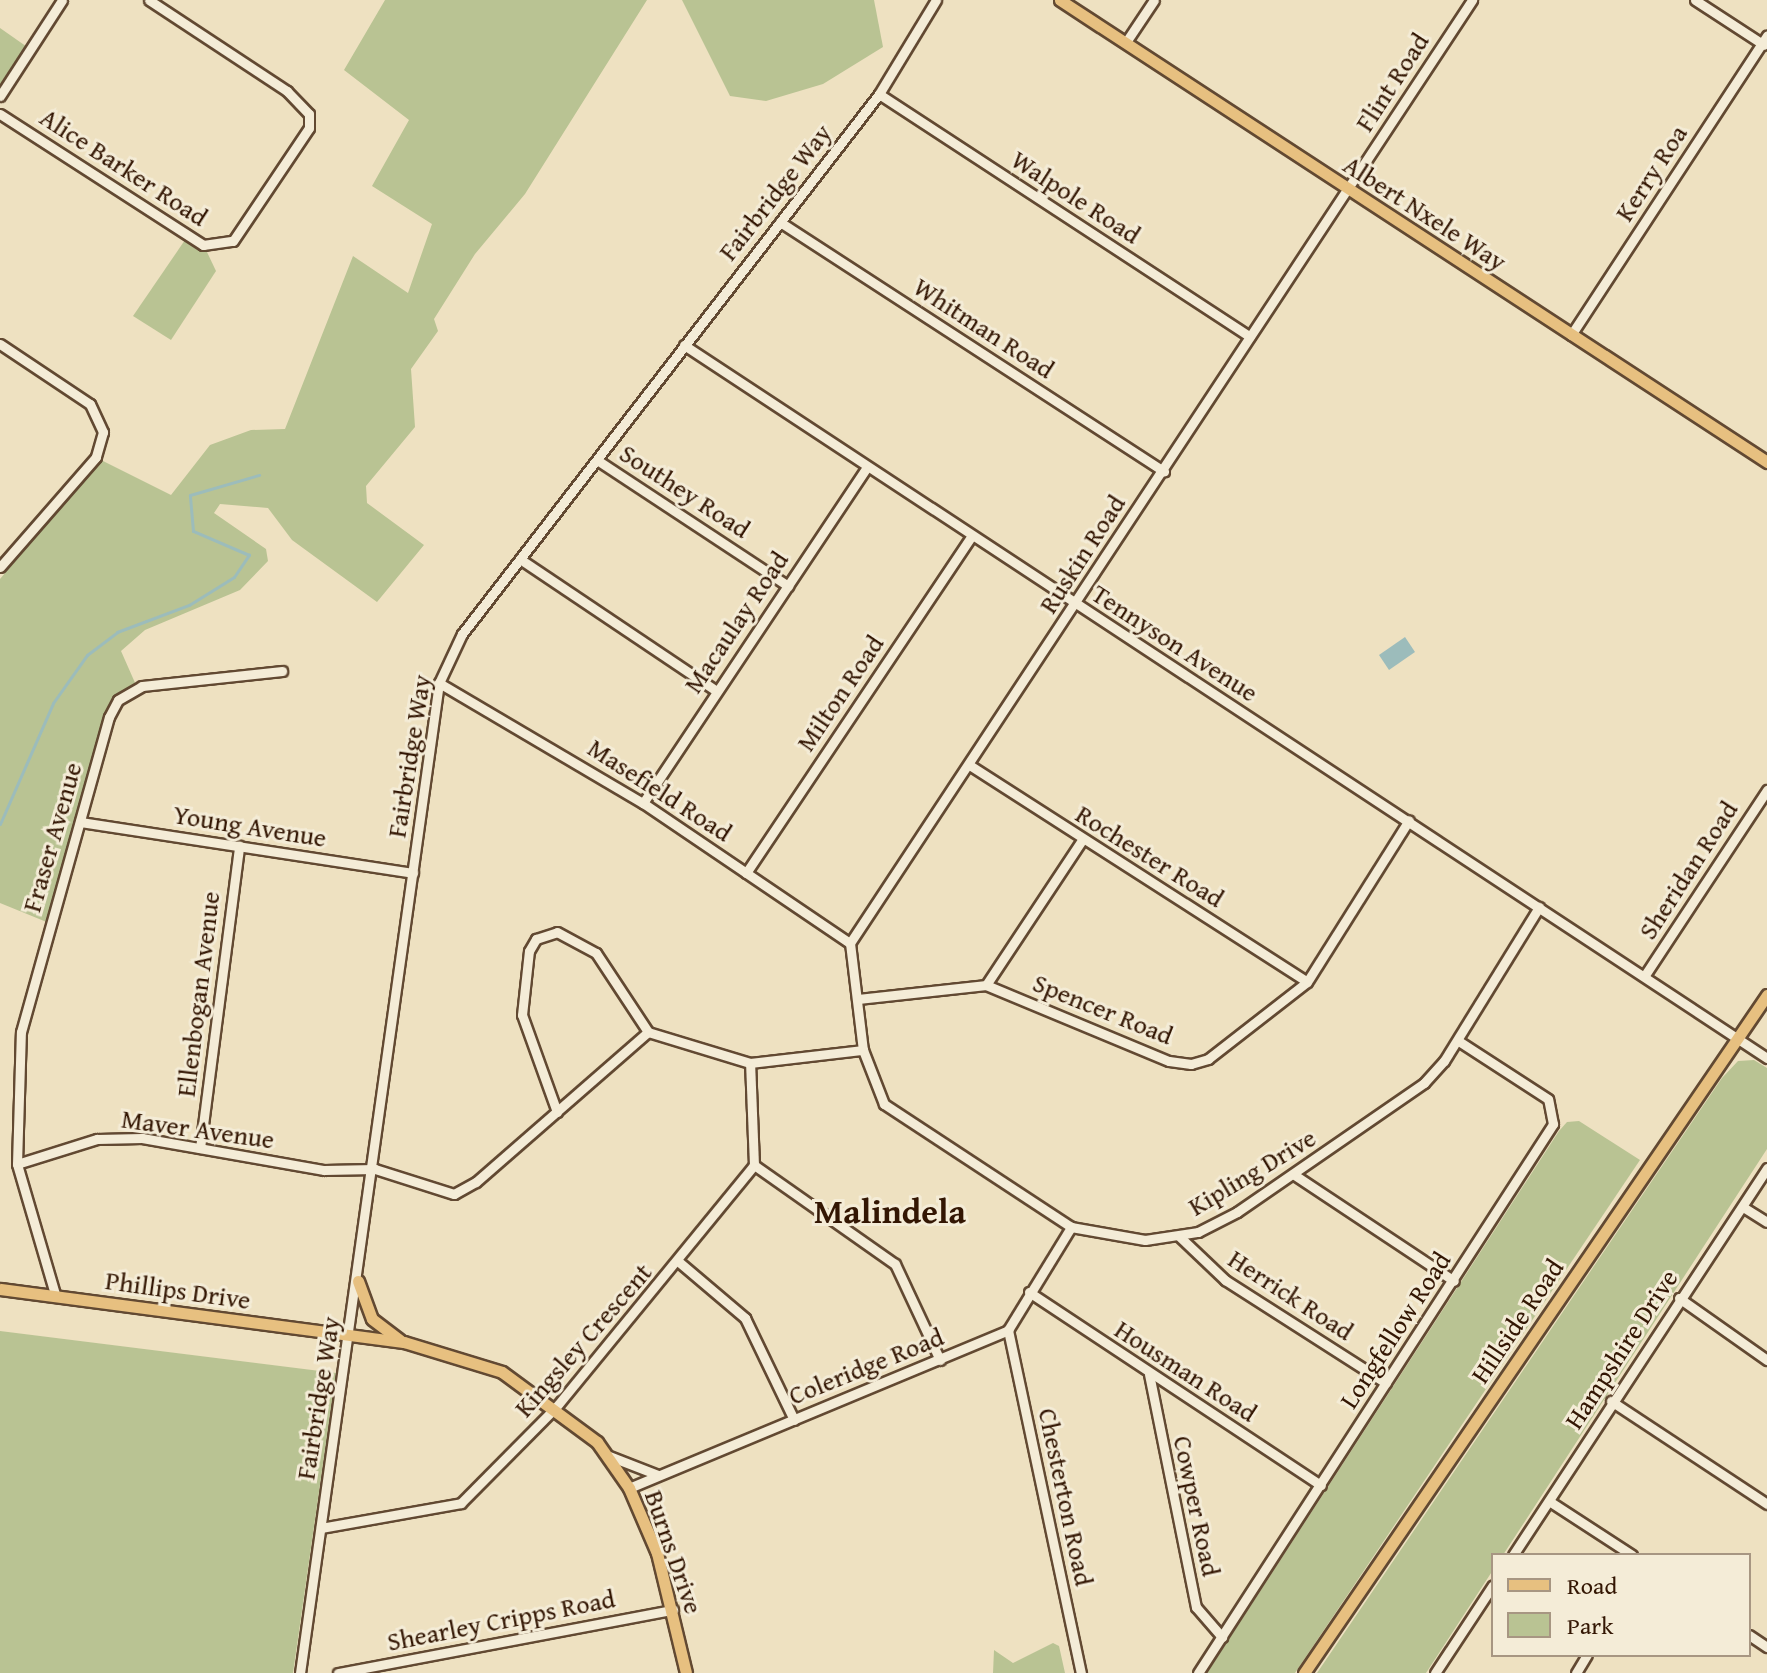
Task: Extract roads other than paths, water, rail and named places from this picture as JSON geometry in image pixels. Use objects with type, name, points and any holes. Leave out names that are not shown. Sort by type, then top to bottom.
[{"type":"main road","name":"Albert Nxele Way","points":[[1060,0],[1767,462]]},
{"type":"main road","name":"Hillside Road","points":[[1304,1673],[1767,995]]},
{"type":"main road","points":[[358,1281],[372,1319],[404,1342]]},
{"type":"main road","name":"Phillips Drive","points":[[0,1289],[55,1294],[350,1338]]},
{"type":"main road","name":"Burns Drive","points":[[350,1338],[404,1342],[502,1372],[556,1407],[609,1456],[629,1488],[673,1610],[686,1673]]},
{"type":"street","points":[[0,96],[62,0]]},
{"type":"street","name":"Alice Barker Road","points":[[0,114],[203,245],[216,247],[233,241],[309,128],[309,114],[295,98],[149,0]]},
{"type":"street","name":"Fairbridge Way","points":[[300,1673],[375,1169],[439,683],[462,634],[879,94],[936,0]]},
{"type":"street","points":[[1126,42],[1154,0]]},
{"type":"street","name":"Flint Road","points":[[1349,188],[1472,0]]},
{"type":"street","points":[[1695,0],[1765,42]]},
{"type":"street","name":"Kerry Roa","points":[[1571,335],[1765,42]]},
{"type":"street","name":"Walpole Road","points":[[879,94],[1250,337]]},
{"type":"street","name":"Ruskin Road","points":[[850,943],[971,766],[1349,188]]},
{"type":"street","name":"Whitman Road","points":[[780,222],[1164,471]]},
{"type":"street","points":[[0,344],[90,404],[103,432],[96,457],[0,567]]},
{"type":"street","name":"Tennyson Avenue","points":[[684,345],[866,468],[1409,820],[1767,1058]]},
{"type":"street","name":"Southey Road","points":[[597,460],[788,586]]},
{"type":"street","name":"Macaulay Road","points":[[643,803],[715,690],[866,468]]},
{"type":"street","name":"Milton Road","points":[[746,873],[971,537]]},
{"type":"street","points":[[520,559],[715,690]]},
{"type":"street","name":"Fraser Avenue","points":[[55,1294],[17,1164],[21,1032],[109,717],[129,691],[282,671]]},
{"type":"street","name":"Masefield Road","points":[[439,683],[643,803],[850,943]]},
{"type":"street","name":"Rochester Road","points":[[971,766],[1307,982]]},
{"type":"street","name":"Sheridan Road","points":[[1645,975],[1767,790]]},
{"type":"street","name":"Spencer Road","points":[[858,999],[986,985],[1169,1061],[1191,1064],[1227,1048],[1307,982],[1409,820]]},
{"type":"street","name":"Young Avenue","points":[[80,822],[413,873]]},
{"type":"street","points":[[986,985],[1082,840]]},
{"type":"street","name":"Ellenbogan Avenue","points":[[200,1148],[239,846]]},
{"type":"street","name":"Kipling Drive","points":[[850,943],[863,1050],[884,1104],[1071,1227],[1111,1238],[1179,1236],[1214,1225],[1424,1083],[1457,1040],[1539,907]]},
{"type":"street","points":[[557,1112],[522,1015],[529,951],[536,939],[557,932],[596,953],[648,1032],[750,1063],[863,1050]]},
{"type":"street","points":[[375,1169],[443,1195],[454,1194],[557,1112],[648,1032]]},
{"type":"street","name":"Longfellow Road","points":[[1198,1673],[1553,1124],[1554,1111],[1536,1089],[1457,1040]]},
{"type":"street","points":[[750,1063],[754,1165],[895,1264],[940,1360]]},
{"type":"street","name":"Maver Avenue","points":[[17,1164],[97,1139],[142,1138],[343,1173],[375,1169]]},
{"type":"street","name":"Kingsley Crescent","points":[[321,1528],[461,1503],[556,1407],[679,1262],[754,1165]]},
{"type":"street","name":"Hampshire Drive","points":[[1514,1553],[1611,1401],[1767,1168]]},
{"type":"street","points":[[1293,1174],[1454,1281]]},
{"type":"street","points":[[1743,1207],[1767,1222]]},
{"type":"street","points":[[1008,1330],[1071,1227]]},
{"type":"street","name":"Herrick Road","points":[[1179,1236],[1225,1280],[1386,1383]]},
{"type":"street","points":[[679,1262],[745,1318],[794,1420]]},
{"type":"street","name":"Housman Road","points":[[1029,1292],[1321,1485]]},
{"type":"street","points":[[1679,1298],[1763,1357],[1767,1344]]},
{"type":"street","name":"Coleridge Road","points":[[629,1488],[1008,1330]]},
{"type":"street","name":"Chesterton Road","points":[[1008,1330],[1081,1673]]},
{"type":"street","name":"Cowper Road","points":[[1149,1374],[1196,1607],[1222,1637]]},
{"type":"street","points":[[1611,1401],[1767,1504]]},
{"type":"street","points":[[609,1456],[659,1476]]},
{"type":"street","points":[[1549,1501],[1629,1553]]},
{"type":"street","points":[[1435,1673],[1491,1588]]},
{"type":"street","name":"Shearley Cripps Road","points":[[338,1673],[673,1610]]},
{"type":"water","points":[[1405,637],[1415,652],[1389,670],[1379,655]]},
{"type":"waterway","points":[[0,824],[53,703],[87,655],[117,632],[189,605],[234,577],[249,555],[193,531],[190,495],[259,475]]},
{"type":"district","name":"Malindela","points":[[890,1211]]}]
